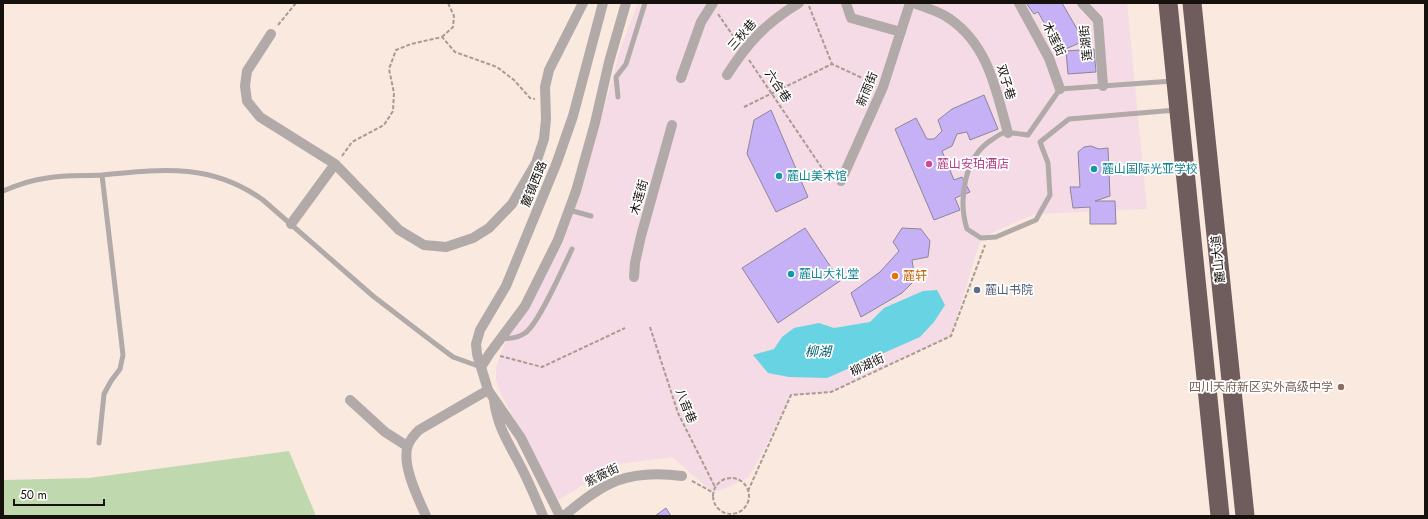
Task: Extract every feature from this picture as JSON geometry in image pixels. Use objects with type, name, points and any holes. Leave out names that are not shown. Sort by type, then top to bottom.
[{"type":"highway","name":"麓山大道","points":[[1168,3],[1220,516]]},
{"type":"highway","name":"麓山大道","points":[[1192,3],[1245,516]]},
{"type":"street","points":[[271,34],[247,71],[245,86],[247,101],[260,117],[335,164],[399,230],[424,245],[446,247],[473,238],[489,228],[512,204],[536,163],[544,139],[546,119],[545,87],[549,70],[583,3]]},
{"type":"street","name":"麓镇西路","points":[[560,516],[521,438],[488,390],[476,344],[480,330],[506,286],[557,162],[573,116],[603,3]]},
{"type":"street","points":[[481,367],[490,352],[525,306],[558,240],[569,210],[593,130],[609,62],[626,3]]},
{"type":"street","name":"三秋巷","points":[[727,75],[742,50],[778,16],[799,3]]},
{"type":"street","points":[[846,3],[851,18],[901,32]]},
{"type":"street","name":"新雨街","points":[[841,181],[883,87],[910,3]]},
{"type":"street","name":"双子巷","points":[[914,3],[950,18],[975,41],[990,68],[1008,133]]},
{"type":"street","name":"木莲街","points":[[1019,3],[1049,58],[1060,89]]},
{"type":"street","name":"莲湖街","points":[[1082,3],[1098,20],[1103,86]]},
{"type":"street","points":[[680,78],[701,22],[712,4]]},
{"type":"street","name":"木莲街","points":[[634,277],[635,263],[641,236],[672,125]]},
{"type":"street","points":[[291,224],[335,164]]},
{"type":"street","points":[[426,516],[408,469],[406,456],[411,438],[419,430],[488,390]]},
{"type":"street","points":[[350,400],[385,432],[408,446]]},
{"type":"street","points":[[494,400],[496,418],[502,433],[527,479],[543,516]]},
{"type":"street","name":"紫薇街","points":[[564,516],[598,489],[617,480],[634,475],[658,473],[682,476]]},
{"type":"lane","points":[[618,97],[616,77],[626,64],[646,3]]},
{"type":"lane","points":[[1176,81],[1060,89],[1028,135],[1003,133],[983,145],[970,164],[964,192],[963,215],[967,230],[981,238],[996,237],[1036,220],[1050,195],[1048,163],[1040,142],[1069,119],[1179,110]]},
{"type":"lane","points":[[3,191],[25,182],[48,178],[165,169],[196,172],[220,177],[245,187],[291,224],[373,296],[453,357],[481,367]]},
{"type":"lane","points":[[99,443],[104,394],[110,381],[120,369],[123,355],[102,175]]},
{"type":"lane","points":[[569,210],[591,216]]},
{"type":"lane","points":[[501,338],[517,337],[526,332],[542,309],[572,249]]},
{"type":"path","points":[[271,34],[296,3]]},
{"type":"path","points":[[335,164],[352,142],[384,125],[393,111],[394,92],[389,69],[396,50],[411,44],[442,36],[453,27],[454,16],[448,3]]},
{"type":"path","points":[[807,3],[832,64],[883,87]]},
{"type":"path","name":"六合巷","points":[[712,4],[830,180]]},
{"type":"path","points":[[442,36],[455,52],[497,67],[514,80],[530,98],[546,102]]},
{"type":"path","points":[[744,107],[832,64]]},
{"type":"path","name":"柳湖街","points":[[748,491],[766,446],[791,395],[831,392],[951,336],[986,241]]},
{"type":"path","name":"八音巷","points":[[650,327],[678,413],[715,487]]},
{"type":"path","points":[[490,352],[542,367],[625,328]]},
{"type":"path","points":[[682,476],[714,493]]},
{"type":"path","points":[[730,478],[741,481],[748,491],[749,497],[745,508],[735,515],[718,509],[713,499],[715,487],[719,483],[730,478]]},
{"type":"shaded area","points":[[638,3],[1127,3],[1147,209],[1034,214],[981,238],[951,336],[831,392],[791,395],[766,446],[748,478],[714,493],[672,457],[618,464],[558,500],[501,394],[496,380],[496,367],[505,343],[529,307],[564,241],[582,189],[621,47]]},
{"type":"green space","points":[[289,451],[316,516],[3,516],[3,480],[89,478]]},
{"type":"water","name":"柳湖","points":[[937,290],[945,305],[934,322],[920,337],[827,378],[789,377],[768,373],[753,355],[774,349],[782,337],[794,328],[819,323],[834,328],[870,322],[884,308],[923,291]]},
{"type":"building","points":[[1026,3],[1062,3],[1084,41],[1068,48],[1059,49],[1038,12],[1034,14]]},
{"type":"building","points":[[1094,49],[1096,72],[1068,74],[1066,51]]},
{"type":"building","name":"麓山安珀酒店","points":[[984,95],[998,129],[970,140],[967,132],[957,134],[952,146],[942,151],[954,180],[962,177],[970,192],[955,198],[960,210],[934,220],[895,129],[916,118],[927,139],[934,139],[942,131],[938,120],[952,109]]},
{"type":"building","name":"麓山美术馆","points":[[771,110],[808,197],[776,212],[747,154],[754,120]]},
{"type":"building","name":"麓山国际光亚学校","points":[[1091,146],[1099,149],[1108,148],[1110,196],[1095,201],[1115,201],[1116,224],[1090,224],[1090,207],[1073,208],[1070,187],[1080,187],[1078,152],[1084,147]]},
{"type":"building","name":"麓山大礼堂","points":[[805,228],[840,281],[778,323],[742,268]]},
{"type":"building","name":"麓轩","points":[[902,228],[921,229],[930,241],[928,257],[912,260],[915,280],[902,293],[861,317],[851,293],[880,272],[899,251],[893,242]]},
{"type":"building","points":[[666,508],[671,516],[655,516]]},
{"type":"place","name":"麓山安珀酒店","points":[[929,164]]},
{"type":"place","name":"麓山国际光亚学校","points":[[1094,169]]},
{"type":"place","name":"麓山美术馆","points":[[779,176]]},
{"type":"place","name":"麓山大礼堂","points":[[791,274]]},
{"type":"place","name":"麓轩","points":[[895,276]]},
{"type":"place","name":"麓山书院","points":[[977,290]]},
{"type":"place","name":"四川天府新区实外高级中学","points":[[1341,387]]}]
